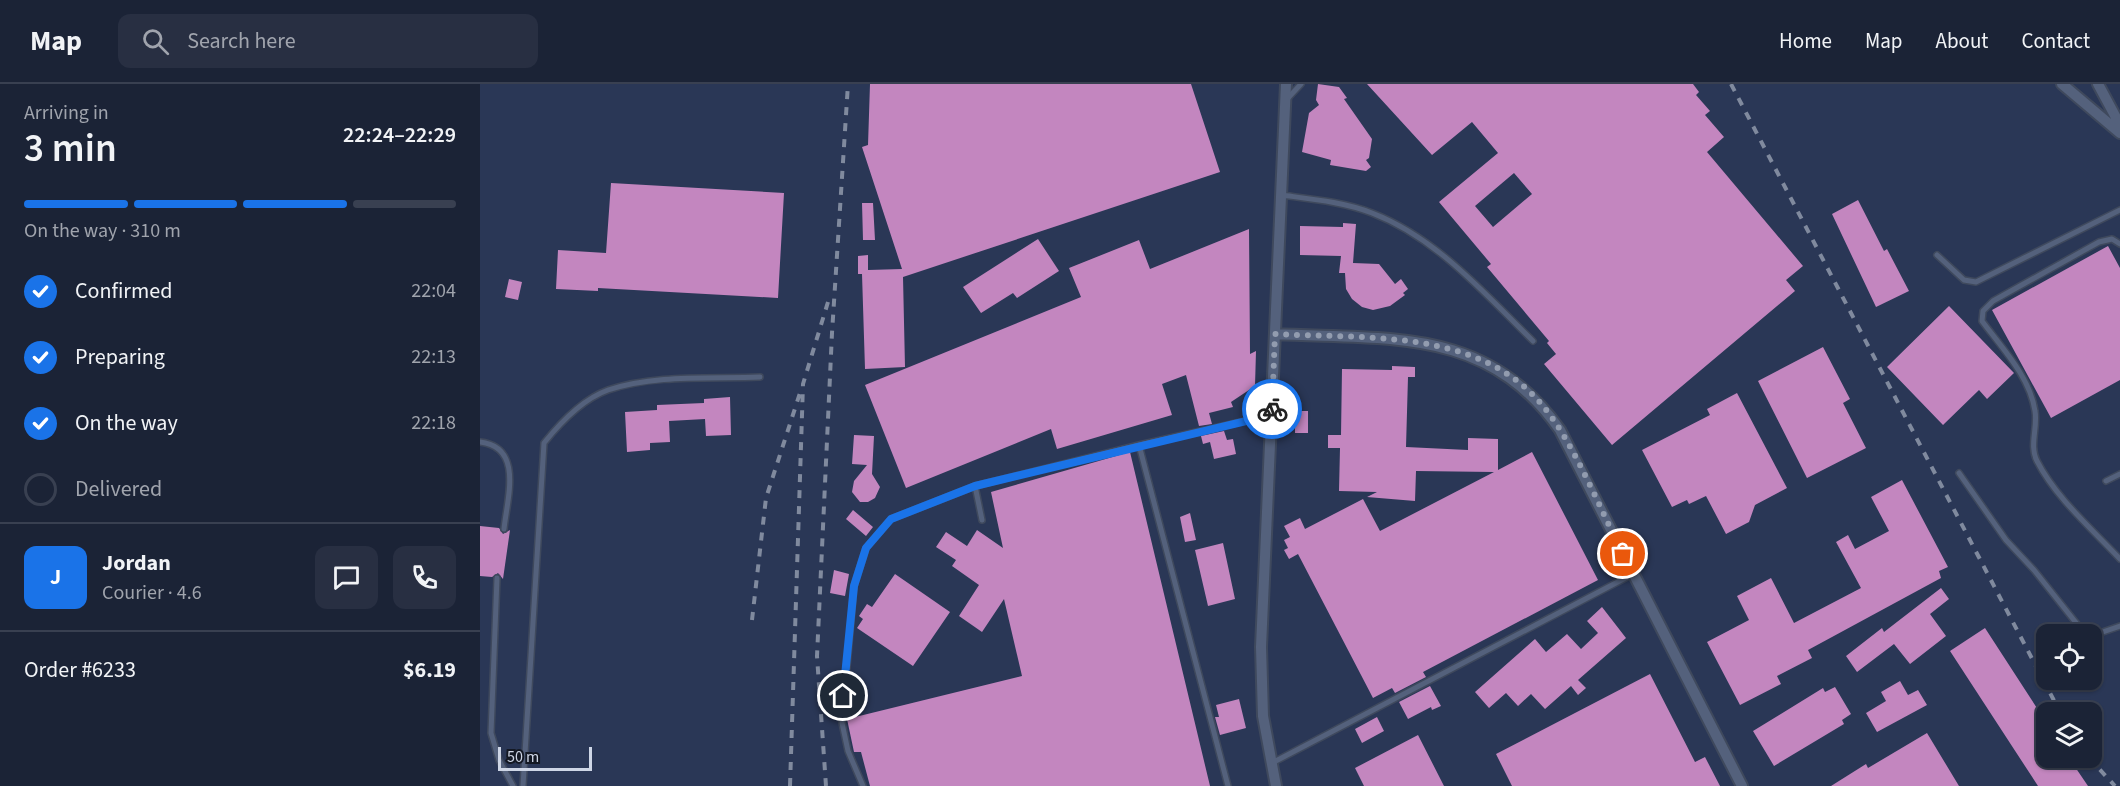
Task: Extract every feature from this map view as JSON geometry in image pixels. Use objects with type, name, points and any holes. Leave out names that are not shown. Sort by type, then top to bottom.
[{"type":"street","points":[[1276,786],[1260,680],[1286,84]]},
{"type":"street","points":[[2062,84],[2120,133]]},
{"type":"street","points":[[2098,84],[2120,125]]},
{"type":"street","points":[[1275,334],[1431,343],[1460,350],[1492,366],[1542,405],[1560,430],[1742,786]]},
{"type":"lane","points":[[1286,99],[1301,84]]},
{"type":"lane","points":[[1281,195],[1322,201],[1372,213],[1434,248],[1533,341]]},
{"type":"lane","points":[[1936,255],[1964,280],[1976,282],[2120,210]]},
{"type":"lane","points":[[2120,244],[2112,239],[2099,242],[1993,301],[1983,311],[1982,321],[2014,364],[2027,386],[2035,410],[2036,459],[2054,486],[2120,559]]},
{"type":"lane","points":[[523,786],[544,443],[557,427],[607,391],[661,380],[760,377]]},
{"type":"lane","points":[[863,786],[848,751],[842,723],[854,586],[866,548],[891,519],[975,486],[1272,415]]},
{"type":"lane","points":[[480,442],[490,443],[503,454],[511,468],[504,529]]},
{"type":"lane","points":[[1139,446],[1228,786]]},
{"type":"lane","points":[[1959,473],[2006,540],[2034,570],[2077,624]]},
{"type":"lane","points":[[2106,481],[2120,474]]},
{"type":"lane","points":[[975,486],[982,520]]},
{"type":"lane","points":[[1272,763],[1634,574]]},
{"type":"lane","points":[[497,578],[491,733],[499,760],[513,786]]},
{"type":"lane","points":[[2102,632],[2120,626]]},
{"type":"shaded area","points":[[480,84],[2120,84],[2120,786],[480,786]]},
{"type":"building","points":[[870,84],[1191,84],[1220,172],[903,277],[905,367],[865,369],[862,274],[858,274],[858,256],[868,255],[868,270],[902,269],[862,147],[868,145]]},
{"type":"building","points":[[1318,84],[1339,87],[1347,98],[1344,99],[1372,139],[1369,158],[1366,160],[1371,167],[1366,171],[1330,165],[1331,160],[1302,152],[1309,113],[1319,105],[1316,100]]},
{"type":"building","points":[[1367,84],[1693,84],[1699,92],[1696,95],[1710,111],[1705,115],[1724,137],[1707,152],[1803,266],[1786,280],[1795,291],[1612,445],[1544,364],[1556,354],[1547,343],[1549,341],[1487,267],[1491,264],[1439,202],[1498,153],[1472,122],[1432,155]],"holes":[[[1514,173],[1532,194],[1493,227],[1475,206]]]},
{"type":"building","points":[[611,183],[784,193],[778,298],[598,288],[598,291],[556,289],[558,250],[606,253]]},
{"type":"building","points":[[1858,200],[1884,251],[1887,249],[1909,291],[1876,307],[1832,214]]},
{"type":"building","points":[[862,203],[873,203],[875,240],[863,240]]},
{"type":"building","points":[[1343,223],[1356,224],[1353,263],[1379,264],[1395,284],[1401,279],[1408,289],[1403,293],[1405,295],[1390,306],[1373,310],[1362,307],[1352,299],[1346,289],[1345,273],[1339,273],[1341,256],[1300,255],[1300,226],[1343,227]]},
{"type":"building","points":[[1249,229],[1250,354],[1256,351],[1255,386],[1231,402],[1233,407],[1209,413],[1212,424],[1199,426],[1186,375],[1162,384],[1172,415],[1057,449],[1051,429],[906,488],[865,385],[1081,297],[1069,268],[1139,240],[1150,269]]},
{"type":"building","points":[[1038,239],[1059,271],[1017,298],[1013,293],[981,313],[963,287]]},
{"type":"building","points":[[2108,246],[2120,268],[2120,380],[2051,418],[1992,310]]},
{"type":"building","points":[[509,279],[522,282],[518,300],[505,297]]},
{"type":"building","points":[[1949,306],[2014,373],[1987,399],[1979,390],[1943,425],[1887,367]]},
{"type":"building","points":[[1823,347],[1850,399],[1843,403],[1866,448],[1807,478],[1758,381]]},
{"type":"building","points":[[1392,366],[1415,367],[1415,377],[1408,377],[1406,447],[1468,450],[1468,438],[1498,439],[1498,470],[1532,452],[1598,580],[1423,672],[1426,677],[1395,693],[1392,688],[1373,698],[1298,554],[1289,559],[1284,550],[1288,548],[1284,540],[1290,537],[1284,526],[1300,518],[1305,529],[1363,499],[1380,531],[1494,472],[1416,471],[1415,501],[1367,497],[1377,492],[1339,491],[1340,448],[1328,448],[1328,435],[1341,435],[1342,369],[1392,370]]},
{"type":"building","points":[[1737,393],[1787,488],[1755,505],[1749,522],[1726,534],[1706,496],[1689,504],[1687,500],[1672,507],[1642,450],[1710,415],[1707,409]]},
{"type":"building","points":[[730,397],[731,435],[706,436],[705,419],[669,421],[670,442],[650,443],[650,450],[627,452],[625,412],[657,410],[657,405],[704,403],[704,399]]},
{"type":"building","points":[[1295,411],[1308,411],[1308,433],[1295,433]]},
{"type":"building","points":[[1224,431],[1227,440],[1233,439],[1236,454],[1214,459],[1210,442],[1203,444],[1201,436]]},
{"type":"building","points":[[854,435],[874,436],[872,474],[880,487],[875,498],[868,502],[860,502],[852,492],[854,481],[867,465],[852,464]]},
{"type":"building","points":[[1130,452],[1210,786],[870,786],[861,752],[854,752],[847,719],[1022,676],[1004,599],[982,632],[959,616],[979,585],[952,566],[956,560],[936,547],[946,532],[967,546],[977,530],[1003,548],[991,492]]},
{"type":"building","points":[[1902,480],[1948,567],[1939,571],[1941,578],[1808,650],[1812,658],[1777,676],[1781,684],[1740,705],[1707,642],[1749,620],[1737,596],[1771,578],[1794,623],[1861,588],[1836,542],[1848,535],[1855,549],[1889,531],[1871,497]]},
{"type":"building","points":[[853,510],[873,527],[866,536],[846,519]]},
{"type":"building","points":[[1190,513],[1196,540],[1185,542],[1180,517]]},
{"type":"building","points":[[480,526],[499,528],[503,534],[510,530],[503,579],[498,573],[492,577],[480,576]]},
{"type":"building","points":[[1223,543],[1235,599],[1208,606],[1195,550]]},
{"type":"building","points":[[834,570],[849,574],[845,596],[830,593]]},
{"type":"building","points":[[895,574],[950,612],[913,666],[857,628],[863,619],[859,616],[867,604],[872,607]]},
{"type":"building","points":[[1941,588],[1949,599],[1930,614],[1946,636],[1910,664],[1894,644],[1857,672],[1846,656],[1882,628],[1884,632]]},
{"type":"building","points":[[1602,607],[1626,638],[1578,680],[1586,688],[1578,695],[1571,686],[1545,709],[1531,694],[1518,706],[1506,693],[1489,708],[1475,692],[1535,639],[1546,652],[1567,634],[1581,649],[1598,633],[1587,621]]},
{"type":"building","points":[[1985,628],[2036,707],[2036,768],[2076,768],[2088,786],[2038,786],[1950,651]]},
{"type":"building","points":[[1650,674],[1695,762],[1705,757],[1720,786],[1512,786],[1496,754]]},
{"type":"building","points":[[1900,681],[1908,695],[1918,690],[1927,705],[1877,732],[1866,713],[1886,701],[1881,692]]},
{"type":"building","points":[[1430,686],[1441,706],[1432,710],[1431,707],[1408,719],[1399,702]]},
{"type":"building","points":[[1835,687],[1851,714],[1842,720],[1844,724],[1774,766],[1753,731],[1823,688],[1825,692]]},
{"type":"building","points":[[1239,699],[1246,728],[1220,735],[1215,717],[1219,717],[1216,705]]},
{"type":"building","points":[[1377,717],[1384,731],[1362,743],[1355,729]]},
{"type":"building","points":[[1927,733],[1959,786],[1831,786],[1866,764],[1868,768]]},
{"type":"building","points":[[1418,735],[1444,786],[1364,786],[1355,768]]},
{"type":"railway","points":[[826,786],[817,656],[832,333],[848,84]]},
{"type":"railway","points":[[1731,84],[2055,702]]},
{"type":"railway","points":[[790,786],[803,384],[828,302]]},
{"type":"railway","points":[[752,620],[766,498],[800,393]]},
{"type":"railway","points":[[2098,768],[2115,786]]},
{"type":"way so far","points":[[1272,409],[1275,334],[1431,343],[1460,350],[1492,366],[1542,405],[1560,430],[1623,554]]},
{"type":"route","points":[[843,696],[854,586],[866,548],[891,519],[975,486],[1272,415],[1272,409]]}]
